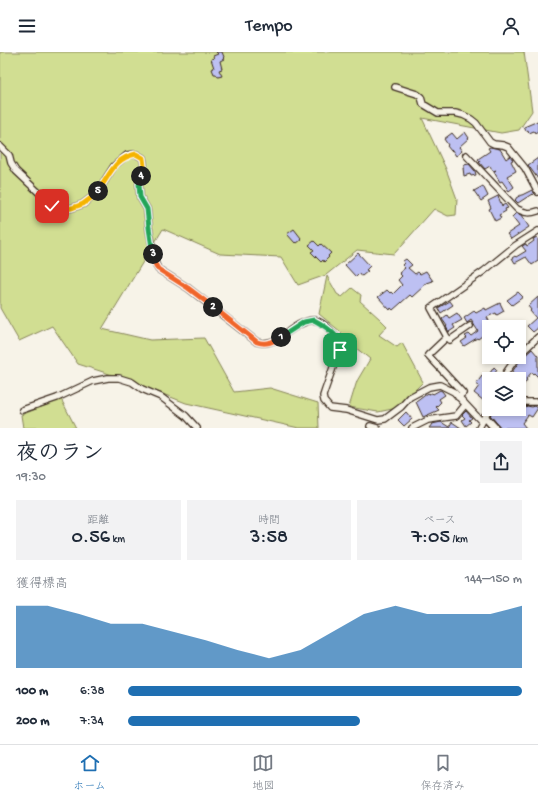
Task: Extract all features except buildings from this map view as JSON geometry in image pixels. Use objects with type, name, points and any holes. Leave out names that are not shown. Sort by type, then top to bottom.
[{"type":"street","points":[[395,87],[417,94],[421,97],[423,104],[438,113],[455,113],[471,119],[476,123],[490,142],[508,147],[525,168],[538,192]]},
{"type":"street","points":[[0,146],[9,155],[11,163],[16,170],[52,206],[59,210],[72,208],[83,204],[95,195],[114,166],[127,155],[136,154],[143,158],[144,166],[139,184],[140,197],[147,209],[154,262],[158,269],[188,288],[257,342],[268,343],[278,339],[304,322],[314,320],[325,326],[339,340],[341,345],[323,396],[324,401],[330,408],[346,410],[378,420],[385,419],[401,407],[410,397],[429,386],[440,385],[454,392],[482,422],[495,428]]},
{"type":"street","points":[[466,155],[517,208],[525,213],[538,211]]},
{"type":"street","points":[[470,326],[450,340],[431,308],[484,271],[538,230]]},
{"type":"street","points":[[447,337],[428,355],[463,393],[458,397]]},
{"type":"street","points":[[526,348],[538,337]]},
{"type":"street","points":[[22,410],[57,398],[93,381],[108,378],[119,378],[132,382],[142,389],[162,397],[186,416],[196,428]]},
{"type":"street","points":[[526,402],[538,402]]},
{"type":"street","points":[[412,428],[428,420],[456,416],[465,405]]},
{"type":"street","points":[[370,426],[377,428]]},
{"type":"green space","points":[[0,52],[524,52],[532,111],[519,130],[501,133],[422,118],[446,169],[457,199],[456,215],[448,216],[434,209],[394,254],[357,250],[326,275],[298,285],[281,257],[220,254],[163,229],[102,329],[150,340],[204,338],[234,392],[270,388],[318,403],[319,428],[299,428],[186,403],[119,377],[78,364],[52,326],[19,341],[0,308]]},
{"type":"green space","points":[[327,276],[337,294],[342,297],[352,288],[361,295],[360,301],[387,326],[379,335],[397,347],[402,343],[423,382],[397,408],[378,412],[349,407],[357,381],[370,359],[319,314]]},
{"type":"green space","points":[[61,399],[76,428],[23,428],[21,415]]},
{"type":"route","points":[[52,206],[59,210],[72,208],[83,204],[95,195],[114,166],[127,155],[136,154],[143,158],[144,166],[139,184],[140,197],[147,209],[154,262],[158,269],[188,288],[257,342],[268,343],[278,339],[304,322],[314,320],[325,326],[339,340],[341,345],[340,350]]}]
